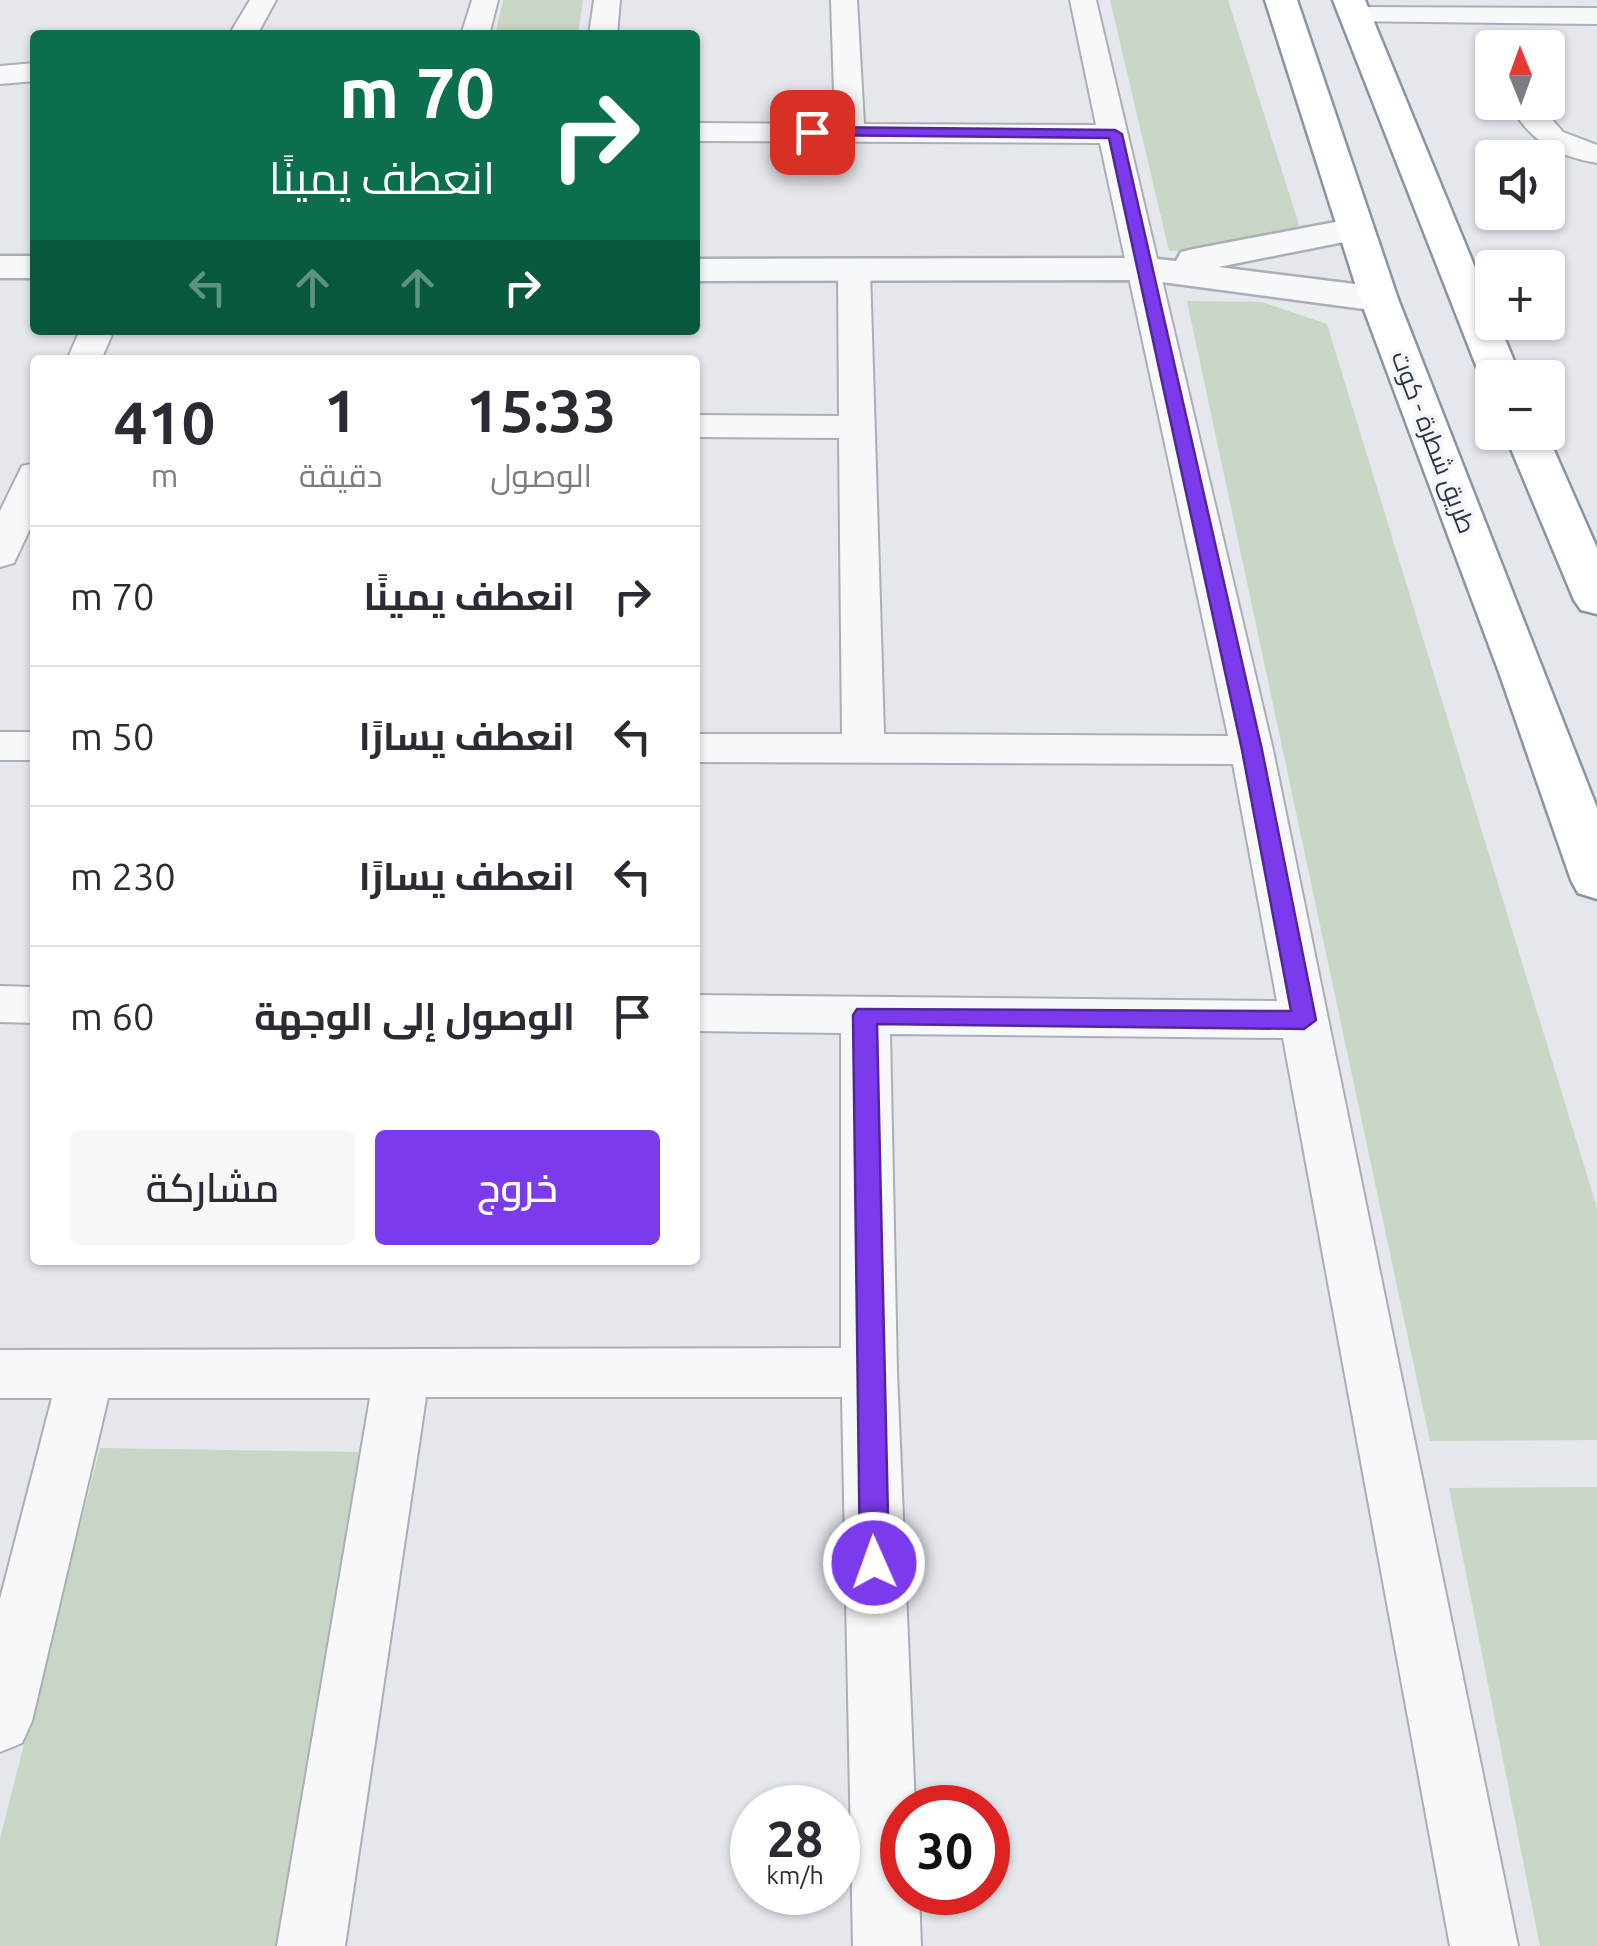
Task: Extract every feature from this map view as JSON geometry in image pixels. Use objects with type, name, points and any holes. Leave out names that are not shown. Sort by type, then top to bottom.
[{"type":"highway","name":"طريق شطرة - كوت","points":[[1281,0],[1379,299],[1524,675],[1597,880]]},
{"type":"highway","points":[[1352,8],[1494,360]]},
{"type":"highway","points":[[1533,450],[1597,600]]},
{"type":"street","points":[[246,30],[264,0]]},
{"type":"street","points":[[476,30],[485,0]]},
{"type":"street","points":[[604,30],[607,0]]},
{"type":"street","points":[[844,0],[850,132]]},
{"type":"street","points":[[1083,0],[1147,269],[1252,750],[1484,1946]]},
{"type":"street","points":[[1352,8],[1476,16],[1597,16]]},
{"type":"street","points":[[1476,16],[1483,30]]},
{"type":"street","points":[[0,74],[30,72]]},
{"type":"street","points":[[1531,120],[1536,130],[1585,152],[1597,190]]},
{"type":"street","points":[[700,132],[1115,134]]},
{"type":"street","points":[[1147,269],[1356,229]]},
{"type":"street","points":[[0,267],[30,267]]},
{"type":"street","points":[[700,270],[1147,269],[1379,299]]},
{"type":"street","points":[[854,270],[864,748]]},
{"type":"street","points":[[700,426],[857,427]]},
{"type":"street","points":[[0,556],[30,486]]},
{"type":"street","points":[[0,746],[30,746]]},
{"type":"street","points":[[700,748],[1252,750]]},
{"type":"street","points":[[0,1004],[30,1004]]},
{"type":"street","points":[[700,1013],[1304,1020]]},
{"type":"street","points":[[865,1015],[868,1372],[886,1946]]},
{"type":"street","points":[[0,1374],[868,1372]]},
{"type":"street","points":[[311,1946],[402,1373]]},
{"type":"street","points":[[0,1721],[86,1374]]},
{"type":"green space","points":[[503,0],[583,0],[579,30],[496,30]]},
{"type":"green space","points":[[1110,0],[1228,0],[1299,225],[1289,237],[1245,246],[1169,251]]},
{"type":"green space","points":[[1187,301],[1262,302],[1327,324],[1597,1208],[1597,1440],[1430,1441]]},
{"type":"green space","points":[[100,1448],[359,1452],[279,1946],[0,1946],[0,1838]]},
{"type":"green space","points":[[1597,1487],[1597,1946],[1540,1946],[1449,1488]]},
{"type":"route","points":[[812,132],[1115,134],[1252,750],[1304,1020],[865,1015],[874,1563]]}]
